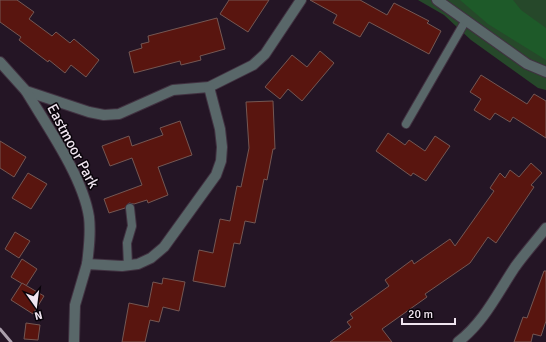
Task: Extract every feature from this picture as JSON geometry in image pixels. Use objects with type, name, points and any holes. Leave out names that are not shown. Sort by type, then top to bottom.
[{"type":"street","name":"Eastmoor Park","points":[[26,91],[104,115],[119,114],[173,90],[209,87],[253,65],[265,54],[301,0]]},
{"type":"street","points":[[437,0],[527,64],[546,72]]},
{"type":"street","name":"Eastmoor Park","points":[[0,62],[26,91],[62,151],[83,196],[90,232],[87,264],[75,305],[74,342]]},
{"type":"street","points":[[87,264],[128,265],[138,264],[151,258],[164,247],[216,175],[221,161],[222,147],[220,129],[209,87]]},
{"type":"street","points":[[458,342],[474,328],[486,314],[516,266],[546,228]]},
{"type":"lane","points":[[406,124],[466,20]]},
{"type":"lane","points":[[128,265],[127,243],[132,226],[130,208]]},
{"type":"green space","points":[[418,0],[546,0],[546,90],[538,88],[471,40],[444,15]]},
{"type":"green space","points":[[460,0],[513,0],[521,10],[546,28],[546,60],[488,24]]},
{"type":"building","points":[[0,0],[17,0],[34,12],[29,19],[52,36],[56,32],[70,43],[74,39],[99,60],[86,77],[71,65],[65,73],[49,60],[48,62],[19,40],[21,37],[0,22]]},
{"type":"building","points":[[229,0],[269,0],[248,32],[220,14]]},
{"type":"building","points":[[310,0],[360,0],[387,15],[394,3],[429,21],[427,23],[441,31],[429,54],[369,22],[360,37],[333,23],[337,15]]},
{"type":"building","points":[[217,18],[225,49],[200,56],[201,60],[181,65],[180,61],[134,73],[129,52],[142,48],[141,44],[149,42],[148,36]]},
{"type":"building","points":[[320,51],[334,63],[302,101],[288,89],[280,99],[265,87],[292,55],[307,67]]},
{"type":"building","points":[[481,75],[527,104],[534,94],[546,101],[546,138],[513,117],[510,122],[495,113],[490,120],[474,110],[481,99],[470,92]]},
{"type":"building","points":[[273,101],[275,149],[273,149],[267,180],[264,179],[255,223],[245,221],[240,244],[234,243],[225,287],[193,281],[199,250],[213,253],[220,219],[230,221],[237,186],[241,187],[249,148],[246,102]]},
{"type":"building","points":[[180,121],[192,155],[158,167],[168,195],[148,203],[147,200],[134,204],[129,203],[125,208],[109,213],[104,199],[142,185],[132,158],[110,166],[102,146],[129,136],[132,146],[163,135],[160,128]]},
{"type":"building","points":[[388,133],[405,145],[409,140],[425,151],[435,136],[450,146],[426,181],[413,173],[411,176],[376,151]]},
{"type":"building","points":[[0,141],[26,157],[14,177],[0,168]]},
{"type":"building","points":[[531,163],[542,173],[531,185],[534,187],[496,243],[488,237],[470,263],[425,294],[427,297],[382,329],[392,342],[330,342],[351,327],[347,322],[353,318],[350,314],[389,286],[385,280],[412,260],[414,264],[450,239],[455,246],[494,191],[490,188],[500,173],[505,178],[510,170],[519,177]]},
{"type":"building","points":[[28,173],[47,184],[31,209],[12,198]]},
{"type":"building","points":[[15,232],[30,241],[19,258],[5,249]]},
{"type":"building","points":[[22,259],[37,269],[26,286],[11,277]]},
{"type":"building","points":[[544,271],[546,271],[546,321],[541,336],[533,334],[531,342],[514,342],[523,317],[527,318]]},
{"type":"building","points":[[163,278],[185,282],[179,311],[163,307],[159,322],[150,320],[145,342],[122,342],[129,303],[148,307],[153,282],[162,284]]},
{"type":"building","points":[[22,283],[44,296],[33,314],[11,300]]},
{"type":"building","points":[[26,323],[40,325],[38,340],[24,339]]},
{"type":"railway","points":[[0,329],[11,342]]}]
